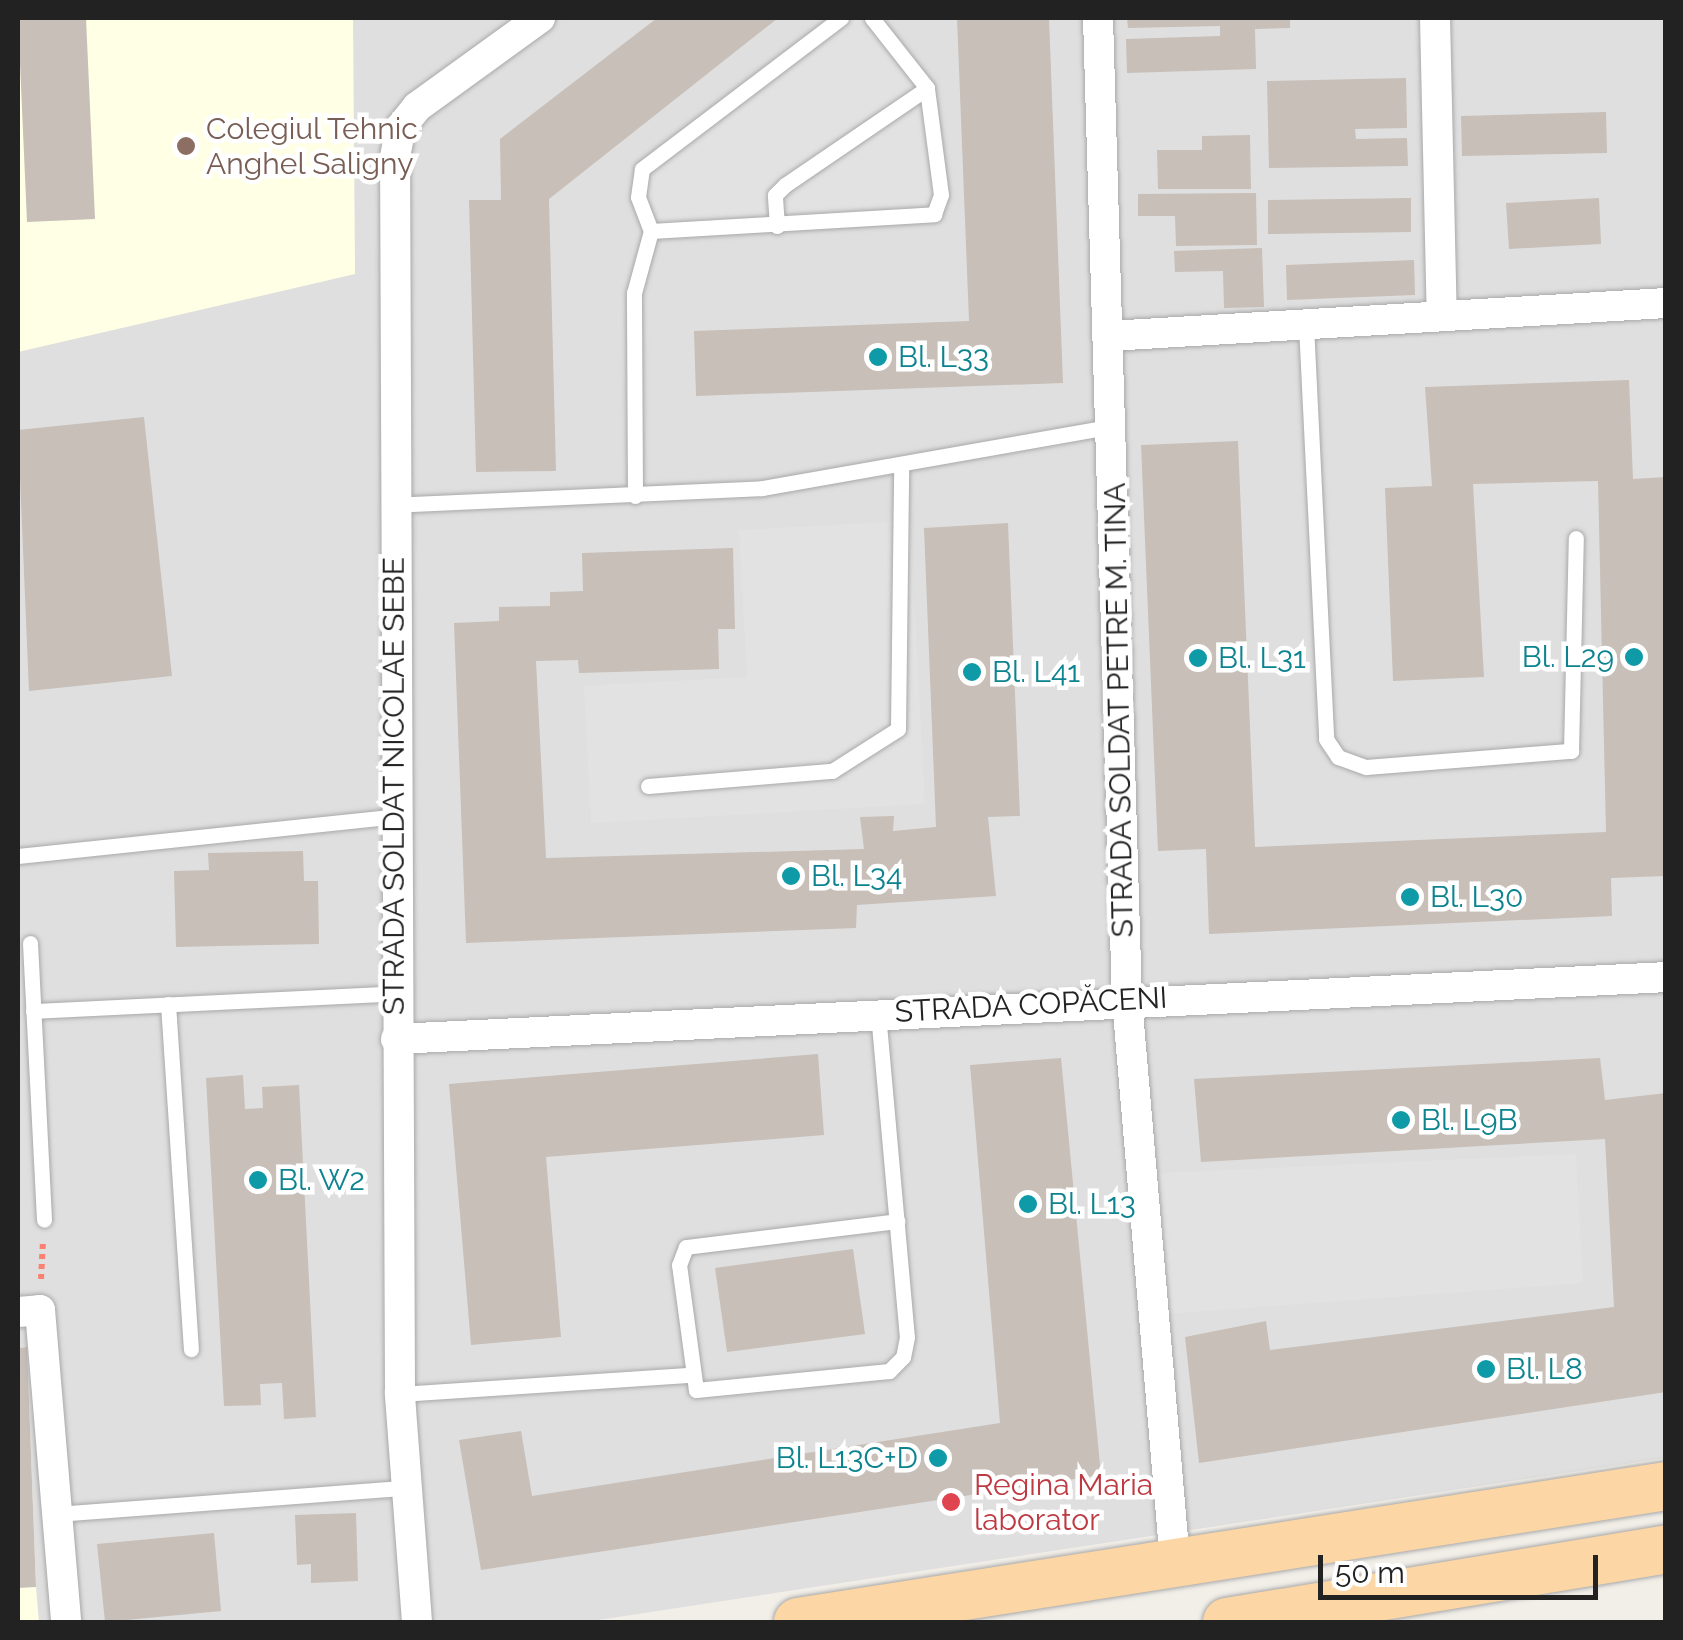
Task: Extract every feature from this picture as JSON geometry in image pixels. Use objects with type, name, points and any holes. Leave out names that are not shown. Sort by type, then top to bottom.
[{"type":"main road","points":[[798,1622],[1666,1486]]},
{"type":"main road","points":[[1227,1622],[1304,1616],[1666,1549]]},
{"type":"street","name":"STRADA SOLDAT NICOLAE SEBE","points":[[417,1622],[404,1488],[400,1394],[392,817],[392,505],[401,127],[510,28],[540,18]]},
{"type":"street","name":"STRADA SOLDAT PETRE M. TINA","points":[[1098,18],[1127,1000],[1175,1562]]},
{"type":"street","points":[[1434,18],[1442,316]]},
{"type":"street","points":[[1109,336],[1666,303]]},
{"type":"street","name":"STRADA COPĂCENI","points":[[396,1039],[1127,1000],[1666,977]]},
{"type":"street","points":[[29,1311],[66,1622]]},
{"type":"lane","points":[[635,496],[634,294],[651,230],[638,197],[642,168],[842,18]]},
{"type":"lane","points":[[651,230],[777,226],[934,214],[941,195],[927,88],[872,18]]},
{"type":"lane","points":[[777,226],[775,195],[785,185],[927,88]]},
{"type":"lane","points":[[1306,325],[1326,739],[1338,757],[1366,767],[1571,751],[1576,538]]},
{"type":"lane","points":[[392,505],[635,496],[901,470],[1112,426]]},
{"type":"lane","points":[[648,786],[832,771],[898,729],[901,470]]},
{"type":"lane","points":[[18,856],[392,817]]},
{"type":"lane","points":[[30,943],[44,1220]]},
{"type":"lane","points":[[33,1011],[396,993]]},
{"type":"lane","points":[[168,1004],[191,1349]]},
{"type":"lane","points":[[400,1394],[687,1375],[710,1392],[889,1371],[907,1337],[878,1013]]},
{"type":"lane","points":[[687,1375],[679,1265],[686,1247],[896,1222]]},
{"type":"lane","points":[[56,1514],[404,1488]]},
{"type":"path","points":[[29,1311],[44,1220]]},
{"type":"shaded area","points":[[18,18],[1665,18],[1665,1458],[585,1622],[18,1622]]},
{"type":"shaded area","name":"Colegiul Tehnic Anghel Saligny","points":[[18,18],[353,18],[355,274],[18,352]]},
{"type":"shaded area","points":[[848,18],[864,18],[921,89],[936,196],[928,213],[654,226],[645,173]]},
{"type":"shaded area","points":[[910,521],[925,804],[591,823],[584,686],[747,677],[739,530]]},
{"type":"shaded area","points":[[1576,1154],[1583,1283],[1152,1315],[1139,1174]]},
{"type":"shaded area","points":[[27,1347],[39,1622],[18,1622],[18,1348]]},
{"type":"building","points":[[18,18],[86,18],[95,219],[27,222]]},
{"type":"building","points":[[657,18],[778,18],[549,199],[556,471],[476,472],[469,200],[501,200],[500,139]]},
{"type":"building","points":[[957,18],[1049,18],[1063,383],[696,396],[694,331],[969,321]]},
{"type":"building","points":[[1127,18],[1290,18],[1290,28],[1255,29],[1256,69],[1127,73],[1126,39],[1220,36],[1220,26],[1128,28]]},
{"type":"building","points":[[1406,78],[1407,128],[1355,129],[1356,139],[1407,138],[1408,166],[1269,168],[1267,81]]},
{"type":"building","points":[[1606,112],[1607,153],[1462,156],[1461,116]]},
{"type":"building","points":[[1250,135],[1251,189],[1158,189],[1157,150],[1202,150],[1202,136]]},
{"type":"building","points":[[1256,193],[1257,245],[1176,246],[1175,216],[1138,216],[1138,194]]},
{"type":"building","points":[[1411,198],[1411,232],[1268,234],[1268,200]]},
{"type":"building","points":[[1599,198],[1601,244],[1509,249],[1506,203]]},
{"type":"building","points":[[1262,248],[1264,307],[1224,308],[1223,271],[1175,272],[1174,251]]},
{"type":"building","points":[[1414,260],[1415,295],[1287,300],[1286,265]]},
{"type":"building","points":[[1629,380],[1633,479],[1666,477],[1666,876],[1611,878],[1612,916],[1209,934],[1206,849],[1158,851],[1141,445],[1238,441],[1255,847],[1606,832],[1598,481],[1473,484],[1484,677],[1393,681],[1385,488],[1432,486],[1425,387]]},
{"type":"building","points":[[144,417],[172,676],[29,691],[18,430]]},
{"type":"building","points":[[1008,523],[1020,816],[988,817],[996,896],[857,905],[856,928],[466,943],[454,623],[499,621],[499,607],[550,606],[550,592],[583,591],[582,553],[733,548],[735,629],[718,629],[719,669],[579,673],[578,660],[536,661],[546,858],[864,849],[860,817],[894,816],[893,831],[936,827],[924,528]]},
{"type":"building","points":[[303,851],[304,881],[318,881],[319,944],[176,947],[174,871],[209,870],[208,853]]},
{"type":"building","points":[[818,1054],[824,1135],[546,1157],[561,1337],[471,1345],[449,1084]]},
{"type":"building","name":"Bl. L13C+D","points":[[1061,1058],[1101,1475],[481,1570],[459,1440],[521,1431],[532,1496],[1000,1423],[970,1065]]},
{"type":"building","points":[[1600,1058],[1605,1100],[1666,1093],[1666,1392],[1199,1463],[1185,1337],[1266,1321],[1270,1350],[1614,1307],[1605,1139],[1201,1162],[1194,1079]]},
{"type":"building","name":"Bl. W2","points":[[243,1075],[245,1109],[263,1108],[262,1087],[299,1085],[316,1417],[284,1419],[282,1383],[260,1384],[261,1405],[224,1406],[206,1078]]},
{"type":"building","points":[[853,1249],[865,1334],[727,1352],[715,1268]]},
{"type":"building","points":[[27,1347],[36,1587],[18,1588],[18,1348]]},
{"type":"building","points":[[356,1513],[358,1581],[311,1583],[311,1564],[297,1565],[295,1515]]},
{"type":"building","points":[[214,1533],[221,1611],[105,1622],[97,1544]]},
{"type":"place","name":"Colegiul Tehnic Anghel Saligny","points":[[186,146]]},
{"type":"place","name":"Bl. L33","points":[[878,357]]},
{"type":"place","name":"Bl. L29","points":[[1634,657]]},
{"type":"place","name":"Bl. L31","points":[[1198,658]]},
{"type":"place","name":"Bl. L41","points":[[972,672]]},
{"type":"place","name":"Bl. L34","points":[[791,876]]},
{"type":"place","name":"Bl. L30","points":[[1410,897]]},
{"type":"place","name":"Bl. L9B","points":[[1401,1120]]},
{"type":"place","name":"Bl. W2","points":[[258,1180]]},
{"type":"place","name":"Bl. L13","points":[[1028,1204]]},
{"type":"place","name":"Bl. L8","points":[[1486,1369]]},
{"type":"place","name":"Bl. L13C+D","points":[[938,1458]]},
{"type":"place","name":"Regina Maria laborator","points":[[951,1502]]}]
